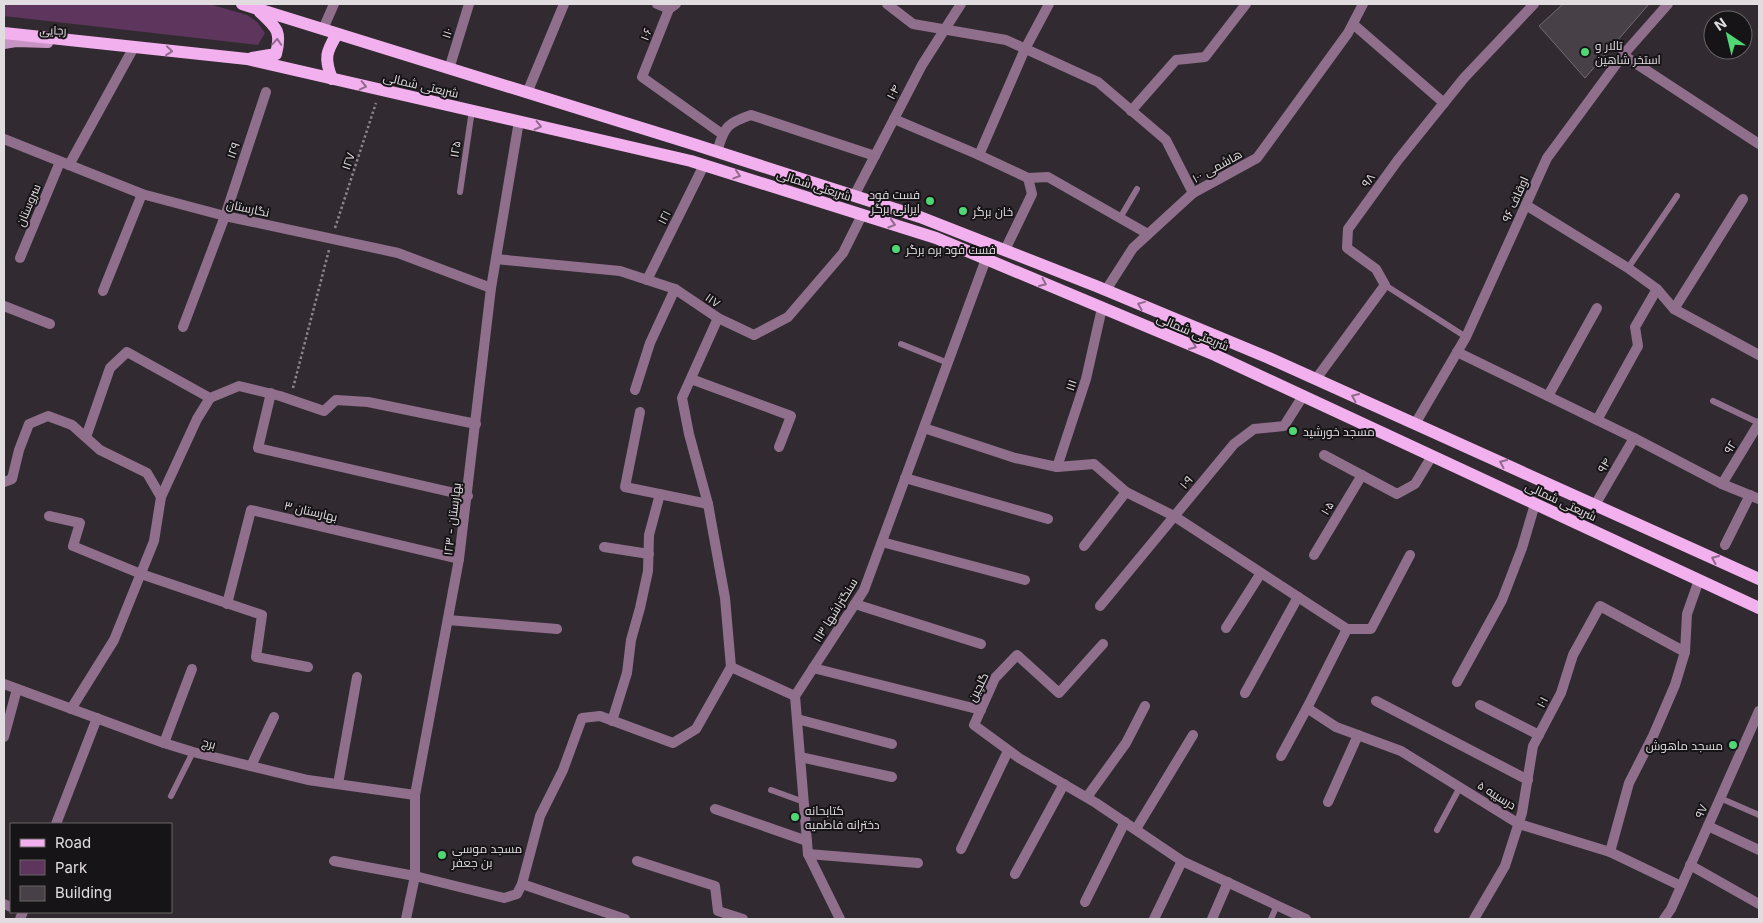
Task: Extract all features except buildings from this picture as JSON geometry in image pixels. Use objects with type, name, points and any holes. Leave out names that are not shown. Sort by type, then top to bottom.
[{"type":"main road","name":"شریعتی شمالی","points":[[242,4],[920,217],[1106,290],[1316,379],[1759,579]]},
{"type":"main road","points":[[247,59],[276,54],[279,41],[277,27],[257,9]]},
{"type":"main road","name":"شریعتی شمالی","points":[[4,33],[247,59],[704,165],[936,238],[1215,356],[1759,608]]},
{"type":"main road","points":[[332,79],[327,65],[327,51],[337,34]]},
{"type":"main road","name":"رجایی","points":[[4,44],[16,42],[103,44]]},
{"type":"main road","points":[[1215,356],[1223,339]]},
{"type":"street","points":[[323,29],[334,4]]},
{"type":"street","name":"۱۱۰","points":[[449,69],[469,4]]},
{"type":"street","points":[[527,93],[564,4]]},
{"type":"street","points":[[656,4],[672,7]]},
{"type":"street","points":[[887,4],[913,24],[1006,40],[1098,82],[1166,140],[1193,193]]},
{"type":"street","name":"۱۰۴","points":[[854,196],[922,65],[961,4]]},
{"type":"street","points":[[979,155],[1025,49],[1049,4]]},
{"type":"street","points":[[1131,111],[1176,60],[1205,57],[1246,4]]},
{"type":"street","name":"هاشمی ۱۰۰","points":[[1106,290],[1133,248],[1193,193],[1257,158],[1348,33],[1363,4]]},
{"type":"street","name":"۹۸","points":[[1385,285],[1376,269],[1347,248],[1348,229],[1398,160],[1464,78],[1534,4]]},
{"type":"street","name":"اوقاف ۹۶","points":[[1415,424],[1466,337],[1547,158],[1623,55],[1668,4]]},
{"type":"street","name":"۱۰۶","points":[[672,7],[642,77],[722,134]]},
{"type":"street","points":[[1352,24],[1444,103]]},
{"type":"street","name":"سروستان","points":[[20,258],[65,163],[134,47]]},
{"type":"street","points":[[1623,55],[1759,144]]},
{"type":"street","name":"۱۲۹","points":[[183,327],[224,216],[266,92]]},
{"type":"street","points":[[717,152],[722,134],[733,121],[751,115],[875,156]]},
{"type":"street","points":[[894,119],[1028,178],[1048,177],[1148,234]]},
{"type":"street","name":"بهارستان - ۱۲۳","points":[[406,919],[415,876],[415,795],[460,559],[491,288],[519,121]]},
{"type":"street","name":"نگارستان","points":[[4,139],[142,194],[224,216],[398,253],[491,288]]},
{"type":"street","name":"۱۲۱","points":[[647,280],[704,165]]},
{"type":"street","points":[[1005,250],[1032,194],[1028,178]]},
{"type":"street","points":[[103,291],[142,194]]},
{"type":"street","points":[[1674,309],[1743,199]]},
{"type":"street","points":[[1526,205],[1628,268],[1657,289],[1674,309],[1759,355]]},
{"type":"street","name":"۱۱۷","points":[[496,259],[620,271],[675,289],[718,318],[754,335],[788,317],[842,253],[862,215]]},
{"type":"street","name":"سنگتراشها ۱۱۳","points":[[795,696],[864,590],[986,259]]},
{"type":"street","points":[[1316,379],[1385,285]]},
{"type":"street","points":[[635,390],[650,343],[675,289]]},
{"type":"street","points":[[1597,420],[1638,346],[1635,327],[1657,289]]},
{"type":"street","points":[[4,306],[50,324]]},
{"type":"street","name":"۱۱۱","points":[[1057,467],[1086,379],[1102,308]]},
{"type":"street","points":[[1548,396],[1597,308]]},
{"type":"street","points":[[334,861],[415,876],[504,898],[517,894],[522,884],[540,816],[563,770],[582,718],[600,716],[673,743],[696,729],[731,666],[724,598],[708,504],[689,434],[682,398],[718,318]]},
{"type":"street","points":[[86,438],[110,368],[127,352],[210,398]]},
{"type":"street","points":[[1457,352],[1634,438],[1722,484],[1755,497],[1725,545]]},
{"type":"street","points":[[690,379],[791,416],[779,447]]},
{"type":"street","points":[[71,709],[114,640],[154,541],[161,497],[197,419],[210,398],[239,386],[290,399],[324,411],[336,400],[368,402],[476,424]]},
{"type":"street","points":[[271,394],[258,448],[468,496]]},
{"type":"street","name":"۱۰۹","points":[[1100,606],[1234,444],[1254,429],[1284,426],[1303,396]]},
{"type":"street","points":[[640,412],[625,487],[708,504]]},
{"type":"street","points":[[4,482],[12,479],[19,450],[29,424],[48,416],[72,425],[100,450],[148,473],[161,497]]},
{"type":"street","name":"۹۲","points":[[1722,484],[1759,423]]},
{"type":"street","points":[[924,428],[1015,458],[1057,467],[1094,464],[1126,492],[1174,516],[1346,628],[1370,629],[1410,555]]},
{"type":"street","name":"۹۴","points":[[1595,505],[1634,438]]},
{"type":"street","points":[[1324,454],[1397,494],[1415,484],[1432,456]]},
{"type":"street","name":"۱۰۵","points":[[1314,555],[1362,475]]},
{"type":"street","points":[[906,478],[1048,519]]},
{"type":"street","points":[[1084,546],[1126,492]]},
{"type":"street","points":[[612,720],[627,673],[631,640],[648,571],[649,534],[660,494]]},
{"type":"street","points":[[1457,682],[1502,600],[1522,548],[1535,504]]},
{"type":"street","name":"بهارستان ۳","points":[[227,604],[251,510],[460,559]]},
{"type":"street","points":[[49,516],[80,523],[73,546],[141,574],[262,615],[256,657],[308,667]]},
{"type":"street","points":[[882,542],[1025,580]]},
{"type":"street","points":[[604,547],[649,554]]},
{"type":"street","points":[[1226,628],[1261,573]]},
{"type":"street","points":[[1610,852],[1629,783],[1653,736],[1675,685],[1685,652],[1687,614],[1699,580]]},
{"type":"street","points":[[1245,693],[1298,597]]},
{"type":"street","points":[[855,604],[981,644]]},
{"type":"street","name":"۱۰۱","points":[[1474,919],[1505,866],[1520,819],[1533,746],[1561,693],[1573,655],[1600,606],[1685,652]]},
{"type":"street","points":[[448,620],[557,629]]},
{"type":"street","points":[[1280,756],[1307,708],[1346,628]]},
{"type":"street","name":"گلچین","points":[[1103,644],[1059,693],[1018,655],[995,678],[974,725],[1008,751],[1088,798],[1182,860],[1306,919]]},
{"type":"street","points":[[731,666],[795,696],[808,854],[840,919]]},
{"type":"street","points":[[814,668],[981,710]]},
{"type":"street","points":[[164,743],[192,669]]},
{"type":"street","points":[[338,784],[357,677]]},
{"type":"street","name":"برج","points":[[4,684],[193,752],[308,780],[415,795]]},
{"type":"street","points":[[4,737],[17,690]]},
{"type":"street","points":[[1376,701],[1528,780]]},
{"type":"street","points":[[1480,705],[1539,735]]},
{"type":"street","points":[[1088,798],[1126,743],[1145,706]]},
{"type":"street","name":"درسیبه ۵","points":[[1307,708],[1336,727],[1401,751],[1460,787],[1520,819],[1610,852],[1681,886]]},
{"type":"street","name":"۹۷","points":[[1664,919],[1671,909],[1759,712]]},
{"type":"street","points":[[251,766],[274,716]]},
{"type":"street","points":[[56,823],[97,718]]},
{"type":"street","points":[[797,719],[892,744]]},
{"type":"street","points":[[1136,829],[1193,735]]},
{"type":"street","points":[[1328,802],[1358,735]]},
{"type":"street","points":[[961,849],[1008,751]]},
{"type":"street","points":[[800,757],[892,777]]},
{"type":"street","points":[[1015,874],[1064,784]]},
{"type":"street","points":[[715,809],[807,841]]},
{"type":"street","points":[[1085,902],[1125,822]]},
{"type":"street","points":[[1708,826],[1759,850]]},
{"type":"street","points":[[808,854],[918,862]]},
{"type":"street","points":[[1154,919],[1182,860]]},
{"type":"street","points":[[637,861],[715,886],[718,911],[743,919]]},
{"type":"street","points":[[1690,865],[1759,904]]},
{"type":"street","points":[[1212,919],[1228,882]]},
{"type":"street","points":[[522,884],[625,919]]},
{"type":"lane","name":"۱۲۵","points":[[460,192],[472,110]]},
{"type":"lane","points":[[1120,218],[1137,189]]},
{"type":"lane","points":[[1628,268],[1677,196]]},
{"type":"lane","points":[[1385,285],[1466,337]]},
{"type":"lane","points":[[901,344],[948,362]]},
{"type":"lane","points":[[1713,401],[1759,423]]},
{"type":"lane","points":[[170,796],[193,752]]},
{"type":"lane","points":[[1437,830],[1460,787]]},
{"type":"lane","points":[[771,790],[804,802]]},
{"type":"lane","points":[[1720,798],[1759,815]]},
{"type":"lane","points":[[1272,919],[1277,905]]},
{"type":"path","name":"۱۲۷","points":[[290,399],[332,239],[380,90]]},
{"type":"green space","points":[[4,4],[209,4],[247,15],[257,22],[265,33],[258,45],[4,16]]},
{"type":"place","name":"تالار و استخر شاهین","points":[[1585,52]]},
{"type":"place","name":"فست فود ایرانی برگر","points":[[930,201]]},
{"type":"place","name":"خان برگر","points":[[963,211]]},
{"type":"place","name":"فست فود بره برگر","points":[[896,249]]},
{"type":"place","name":"مسجد خورشید","points":[[1293,431]]},
{"type":"place","name":"مسجد ماهوش","points":[[1733,745]]},
{"type":"place","name":"کتابحانه دخترانه فاطمیه","points":[[795,817]]},
{"type":"place","name":"مسجد موسی بن جعفر","points":[[442,855]]}]
